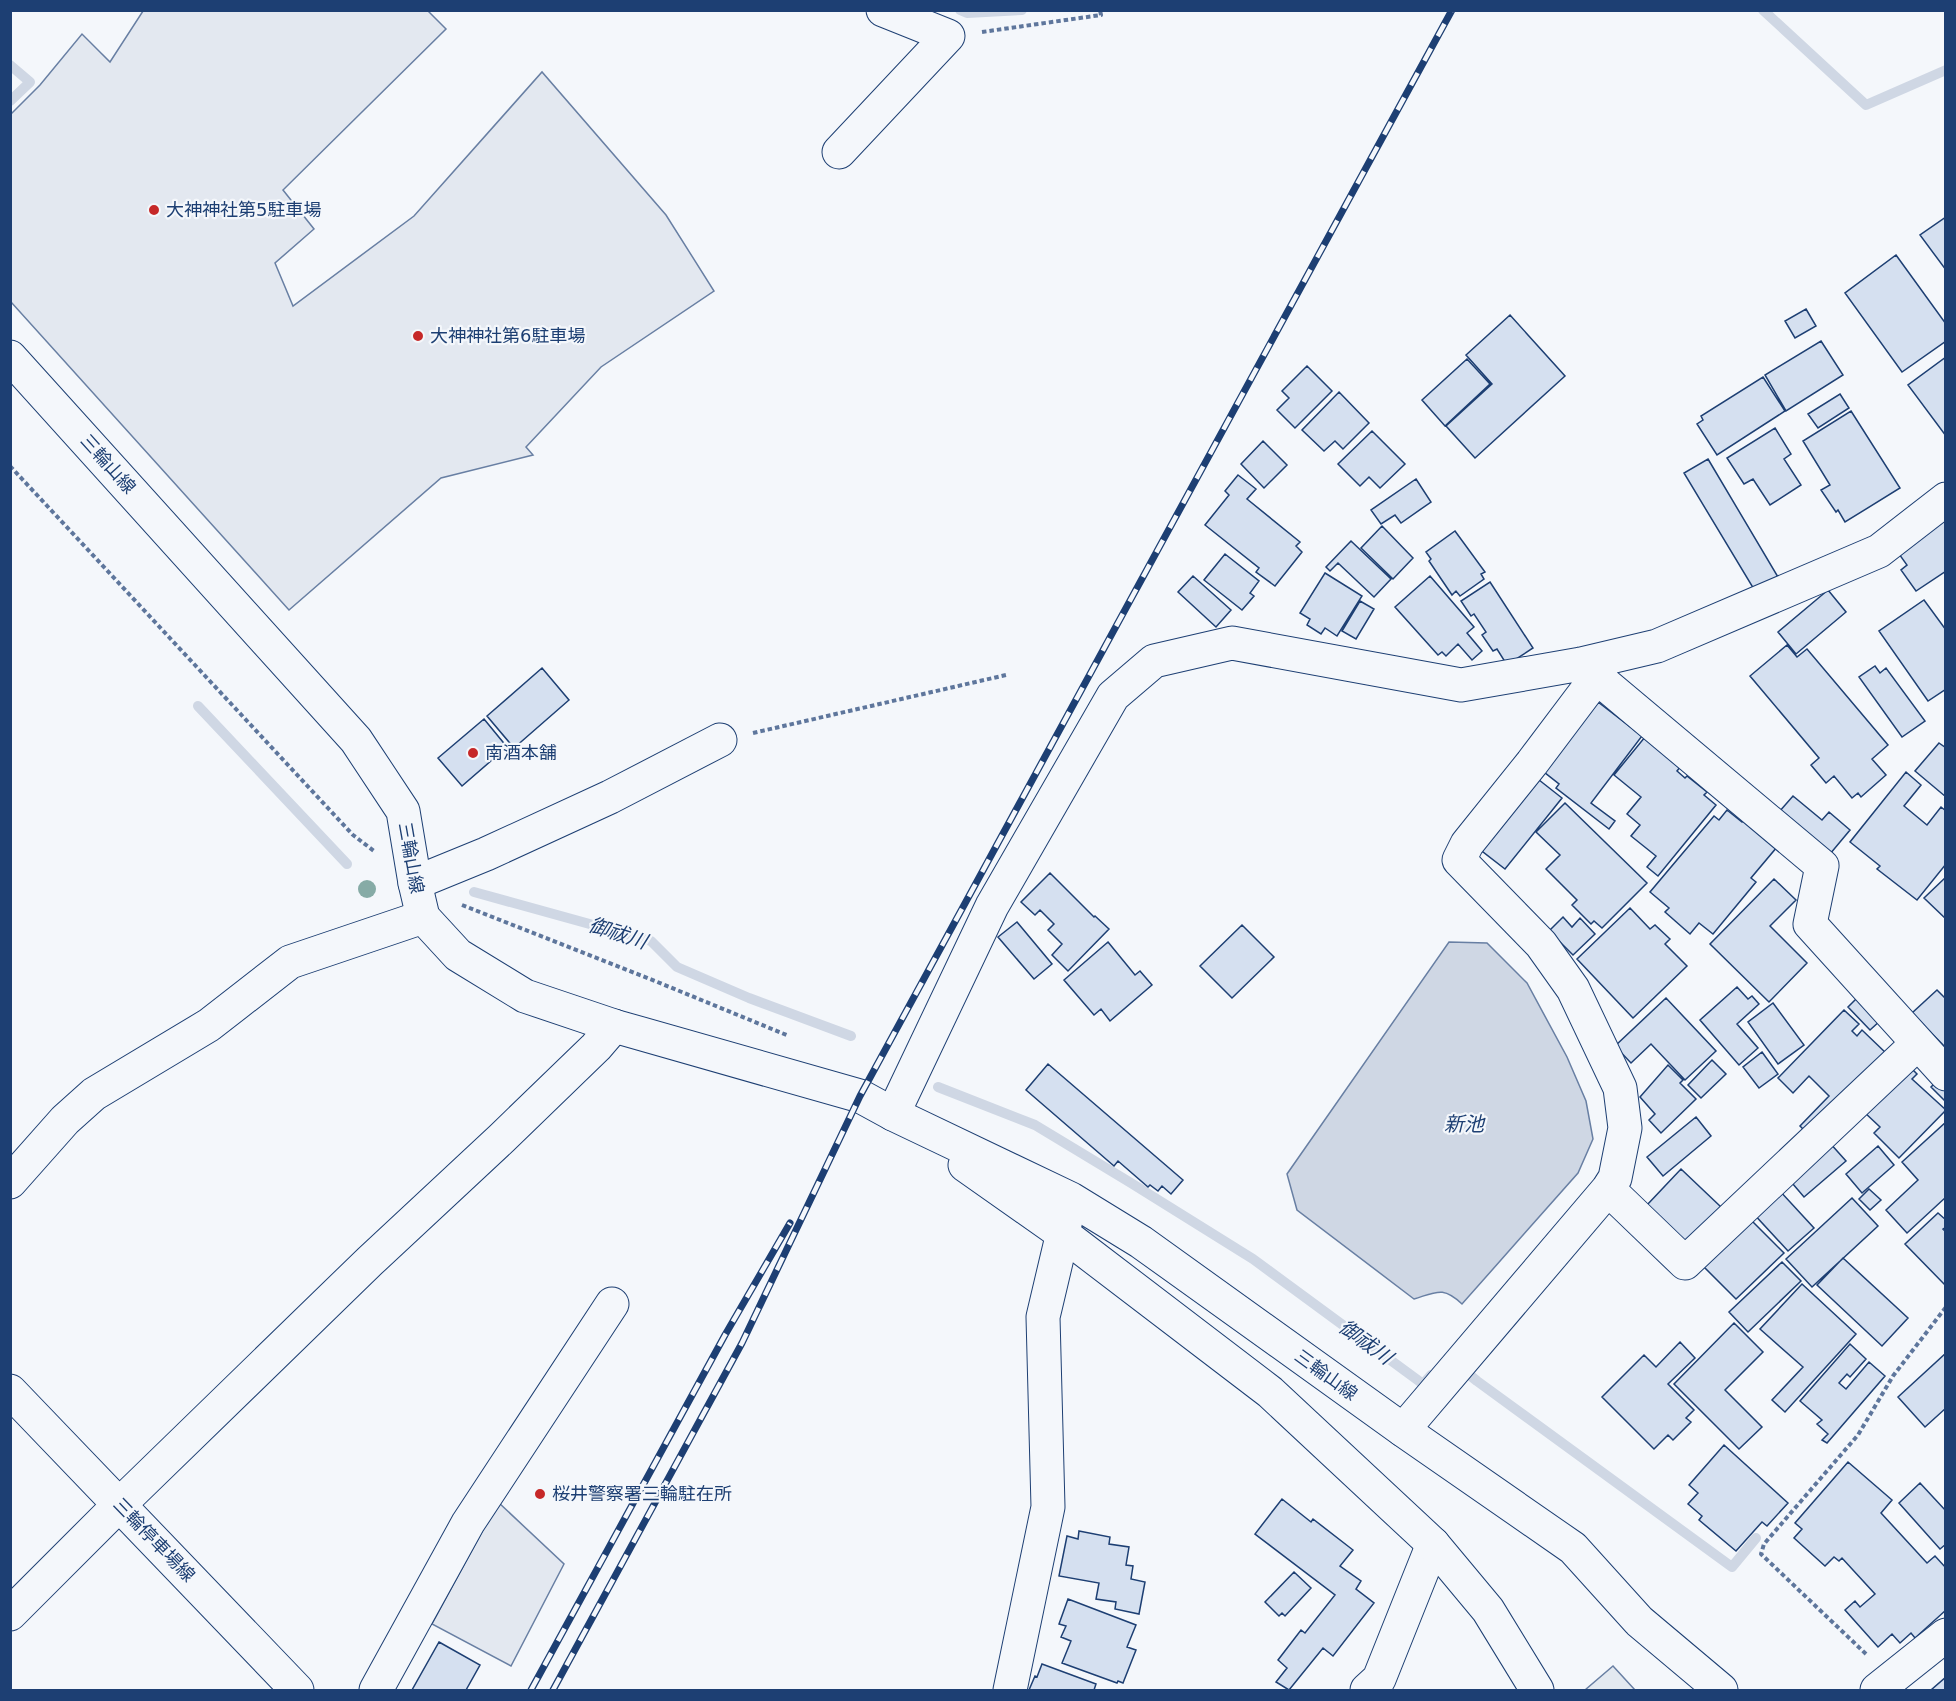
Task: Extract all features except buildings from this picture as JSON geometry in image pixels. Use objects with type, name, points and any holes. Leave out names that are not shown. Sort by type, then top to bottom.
[{"type":"street","points":[[839,152],[948,36],[883,10]]},
{"type":"street","name":"三輪山線","points":[[10,357],[356,740],[403,811],[423,916],[458,955],[525,996],[614,1026],[860,1096],[892,1114],[1071,1199],[1141,1242],[1403,1431],[1574,1548],[1639,1621],[1721,1690]]},
{"type":"street","points":[[892,1114],[992,906],[1113,696],[1154,661],[1232,643],[1461,685],[1589,671],[1657,646],[1879,551],[1946,499]]},
{"type":"street","points":[[1589,671],[1822,866],[1810,924],[1946,1074]]},
{"type":"street","points":[[1403,1431],[1615,1178],[1625,1128],[1620,1088],[1573,988],[1541,944],[1459,860],[1467,844],[1532,763],[1589,671]]},
{"type":"street","points":[[415,883],[486,854],[610,797],[720,740]]},
{"type":"street","points":[[10,1182],[65,1120],[94,1094],[209,1025],[290,962],[423,916]]},
{"type":"street","points":[[10,1614],[370,1261],[579,1064],[614,1026]]},
{"type":"street","points":[[1608,1189],[1685,1263],[1918,1043]]},
{"type":"street","name":"三輪山線","points":[[892,1114],[1063,1234],[1270,1392],[1433,1544],[1488,1610],[1537,1690]]},
{"type":"street","points":[[1010,1690],[1048,1507],[1043,1317],[1071,1199]]},
{"type":"street","points":[[376,1690],[468,1523],[612,1304]]},
{"type":"street","name":"三輪停車場線","points":[[10,1391],[297,1690]]},
{"type":"street","points":[[1366,1690],[1379,1678],[1433,1544]]},
{"type":"street","points":[[1884,1684],[1946,1635]]},
{"type":"path","points":[[948,36],[1101,13]]},
{"type":"path","points":[[720,740],[1006,675]]},
{"type":"path","points":[[1884,1684],[1761,1554],[1764,1544],[1857,1435],[1893,1376],[1946,1306]]},
{"type":"shaded area","points":[[143,11],[428,11],[446,29],[283,190],[314,229],[275,263],[293,306],[414,216],[542,72],[666,215],[714,291],[601,367],[526,447],[533,455],[441,478],[289,610],[11,302],[11,114],[40,85],[82,34],[110,62]]},
{"type":"shaded area","points":[[498,1502],[564,1564],[511,1666],[432,1624]]},
{"type":"shaded area","points":[[1613,1666],[1635,1690],[1585,1690]]},
{"type":"water","name":"新池","points":[[1449,942],[1487,943],[1527,983],[1567,1057],[1586,1101],[1593,1139],[1578,1173],[1462,1304],[1450,1295],[1440,1292],[1414,1299],[1297,1210],[1287,1174]]},
{"type":"waterway","points":[[960,10],[967,13],[1022,10]]},
{"type":"waterway","points":[[1763,10],[1866,105],[1946,70]]},
{"type":"waterway","name":"御祓川","points":[[10,65],[30,82],[10,101]]},
{"type":"waterway","name":"御祓川","points":[[198,706],[347,864]]},
{"type":"waterway","name":"御祓川","points":[[474,892],[651,941],[677,967],[749,998],[851,1036]]},
{"type":"waterway","name":"御祓川","points":[[938,1087],[1035,1125],[1253,1259],[1423,1384],[1431,1375]]},
{"type":"waterway","name":"御祓川","points":[[1461,1368],[1732,1567],[1756,1538]]},
{"type":"railway","points":[[553,1690],[742,1343],[860,1096],[1452,10]]},
{"type":"railway","points":[[531,1690],[725,1335],[790,1223]]},
{"type":"place","name":"大神神社第5駐車場","points":[[154,210]]},
{"type":"place","name":"大神神社第6駐車場","points":[[418,336]]},
{"type":"place","name":"南酒本舗","points":[[473,753]]},
{"type":"place","name":"桜井警察署三輪駐在所","points":[[540,1494]]}]
